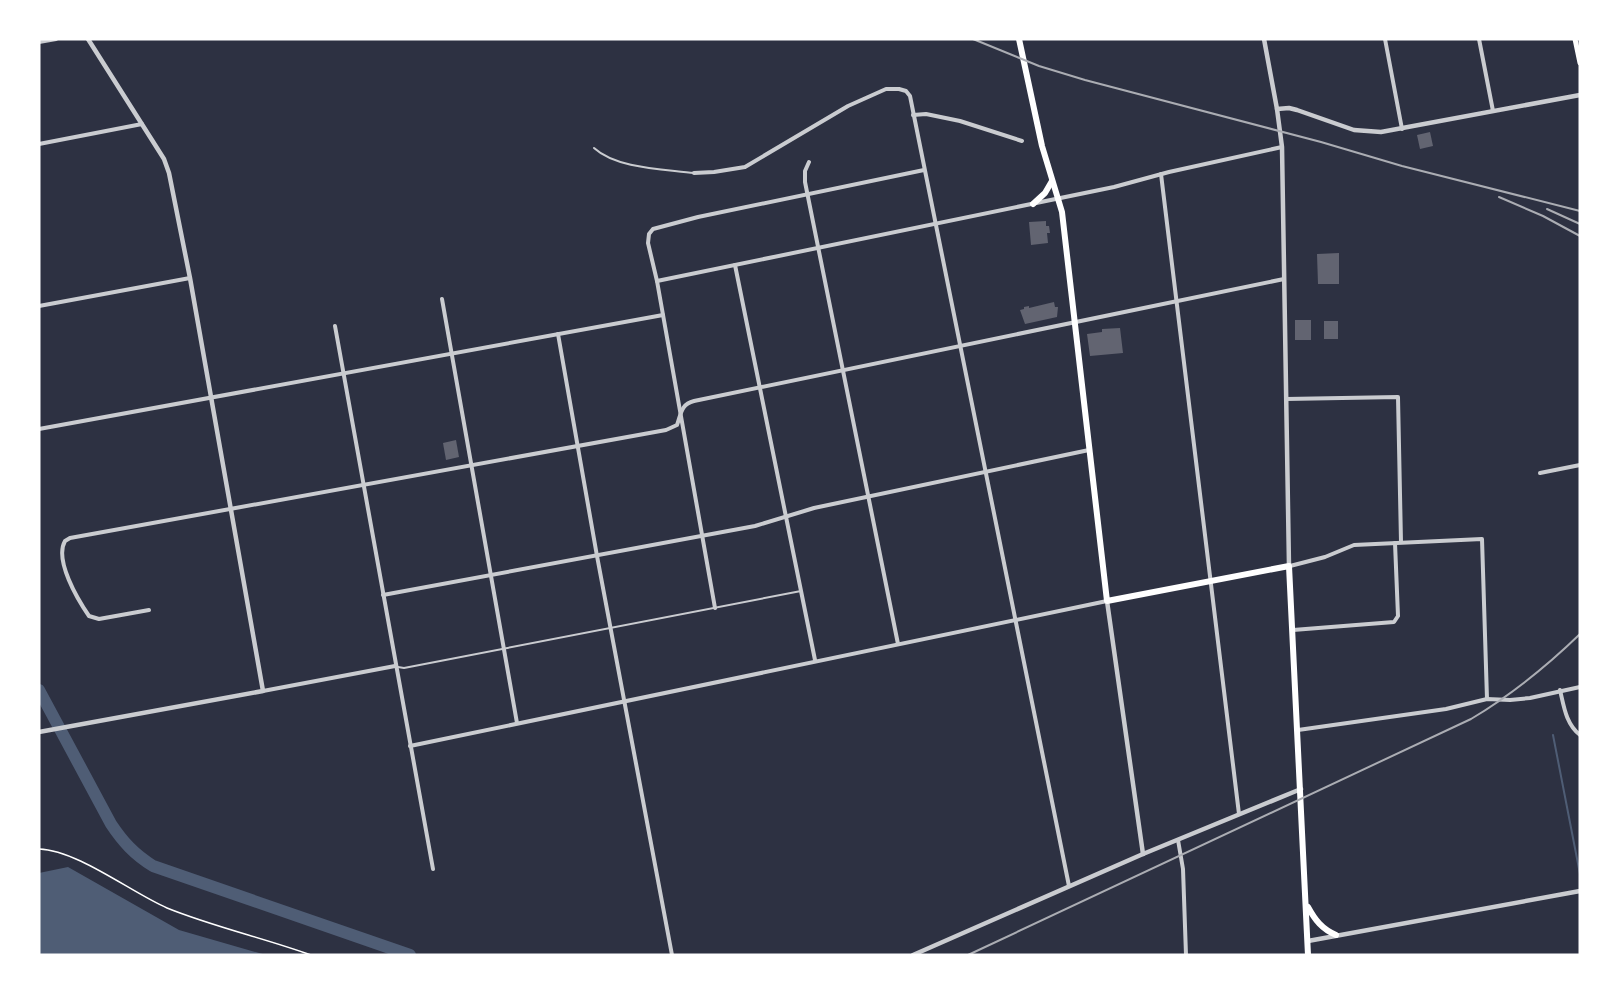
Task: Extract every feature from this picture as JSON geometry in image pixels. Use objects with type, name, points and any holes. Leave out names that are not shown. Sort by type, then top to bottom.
[{"type":"main road","points":[[1019,39],[1040,136],[1062,212],[1107,601],[1289,566],[1308,955]]},
{"type":"main road","points":[[1575,39],[1580,63]]},
{"type":"main road","points":[[1033,204],[1045,193],[1052,181]]},
{"type":"main road","points":[[1306,902],[1318,924],[1325,931],[1336,935]]},
{"type":"street","points":[[39,42],[56,39]]},
{"type":"street","points":[[88,39],[164,159],[173,190],[263,691]]},
{"type":"street","points":[[1264,39],[1282,147],[1289,566],[1318,560],[1354,545],[1482,539],[1487,699]]},
{"type":"street","points":[[1385,39],[1402,129]]},
{"type":"street","points":[[1479,39],[1493,111]]},
{"type":"street","points":[[694,173],[730,171],[745,167],[869,96],[892,88],[906,91],[909,96],[1069,886]]},
{"type":"street","points":[[1277,109],[1297,110],[1364,132],[1381,132],[1580,95]]},
{"type":"street","points":[[913,115],[926,114],[960,122],[1022,141]]},
{"type":"street","points":[[39,144],[142,124]]},
{"type":"street","points":[[657,281],[1114,187],[1282,147]]},
{"type":"street","points":[[809,162],[804,176],[807,195],[898,644]]},
{"type":"street","points":[[715,608],[648,235],[653,229],[699,217],[924,170]]},
{"type":"street","points":[[1161,174],[1239,814]]},
{"type":"street","points":[[735,265],[815,660]]},
{"type":"street","points":[[39,306],[190,278]]},
{"type":"street","points":[[149,610],[99,619],[92,618],[69,580],[63,557],[63,544],[69,538],[672,429],[677,425],[682,408],[687,403],[1284,279]]},
{"type":"street","points":[[442,299],[517,723]]},
{"type":"street","points":[[39,429],[663,315]]},
{"type":"street","points":[[334,326],[345,373],[395,666],[433,869]]},
{"type":"street","points":[[558,334],[610,628],[672,955]]},
{"type":"street","points":[[1286,399],[1398,397],[1401,542]]},
{"type":"street","points":[[383,595],[754,526],[814,507],[1089,450]]},
{"type":"street","points":[[1540,473],[1580,465]]},
{"type":"street","points":[[1293,630],[1396,621],[1398,616],[1395,543]]},
{"type":"street","points":[[410,746],[1107,601],[1143,854]]},
{"type":"street","points":[[42,731],[395,666]]},
{"type":"street","points":[[1298,730],[1446,709],[1487,699],[1518,700],[1580,687]]},
{"type":"street","points":[[1560,690],[1568,721],[1572,729],[1580,735]]},
{"type":"street","points":[[913,955],[1178,839],[1301,789]]},
{"type":"street","points":[[1178,839],[1183,869],[1186,955]]},
{"type":"street","points":[[1308,941],[1580,891]]},
{"type":"lane","points":[[594,148],[604,156],[622,162],[694,173]]},
{"type":"lane","points":[[395,666],[404,669],[801,591]]},
{"type":"path","points":[[39,849],[70,857],[166,907],[311,955]]},
{"type":"water","points":[[68,867],[179,930],[266,955],[39,955],[39,873]]},
{"type":"building","points":[[1430,132],[1433,146],[1420,149],[1417,135]]},
{"type":"building","points":[[1046,221],[1050,233],[1047,233],[1048,243],[1031,245],[1029,222]]},
{"type":"building","points":[[1339,253],[1339,284],[1318,284],[1317,254]]},
{"type":"building","points":[[1054,302],[1055,307],[1058,307],[1057,317],[1025,324],[1020,310],[1024,307],[1029,306],[1029,308]]},
{"type":"building","points":[[1295,320],[1311,320],[1311,340],[1295,340]]},
{"type":"building","points":[[1324,321],[1338,321],[1338,339],[1324,339]]},
{"type":"building","points":[[1120,328],[1123,353],[1090,356],[1087,334],[1102,332],[1102,329]]},
{"type":"building","points":[[456,440],[459,457],[446,460],[443,443]]},
{"type":"waterway","points":[[39,690],[111,824],[140,857],[153,866],[410,955]]},
{"type":"waterway","points":[[1553,735],[1580,874]]},
{"type":"railway","points":[[973,39],[1039,66],[1085,80],[1321,142],[1402,166],[1580,211]]},
{"type":"railway","points":[[1499,197],[1543,216],[1580,236]]},
{"type":"railway","points":[[1547,209],[1580,224]]},
{"type":"railway","points":[[968,955],[1471,719],[1528,679],[1580,634]]}]
